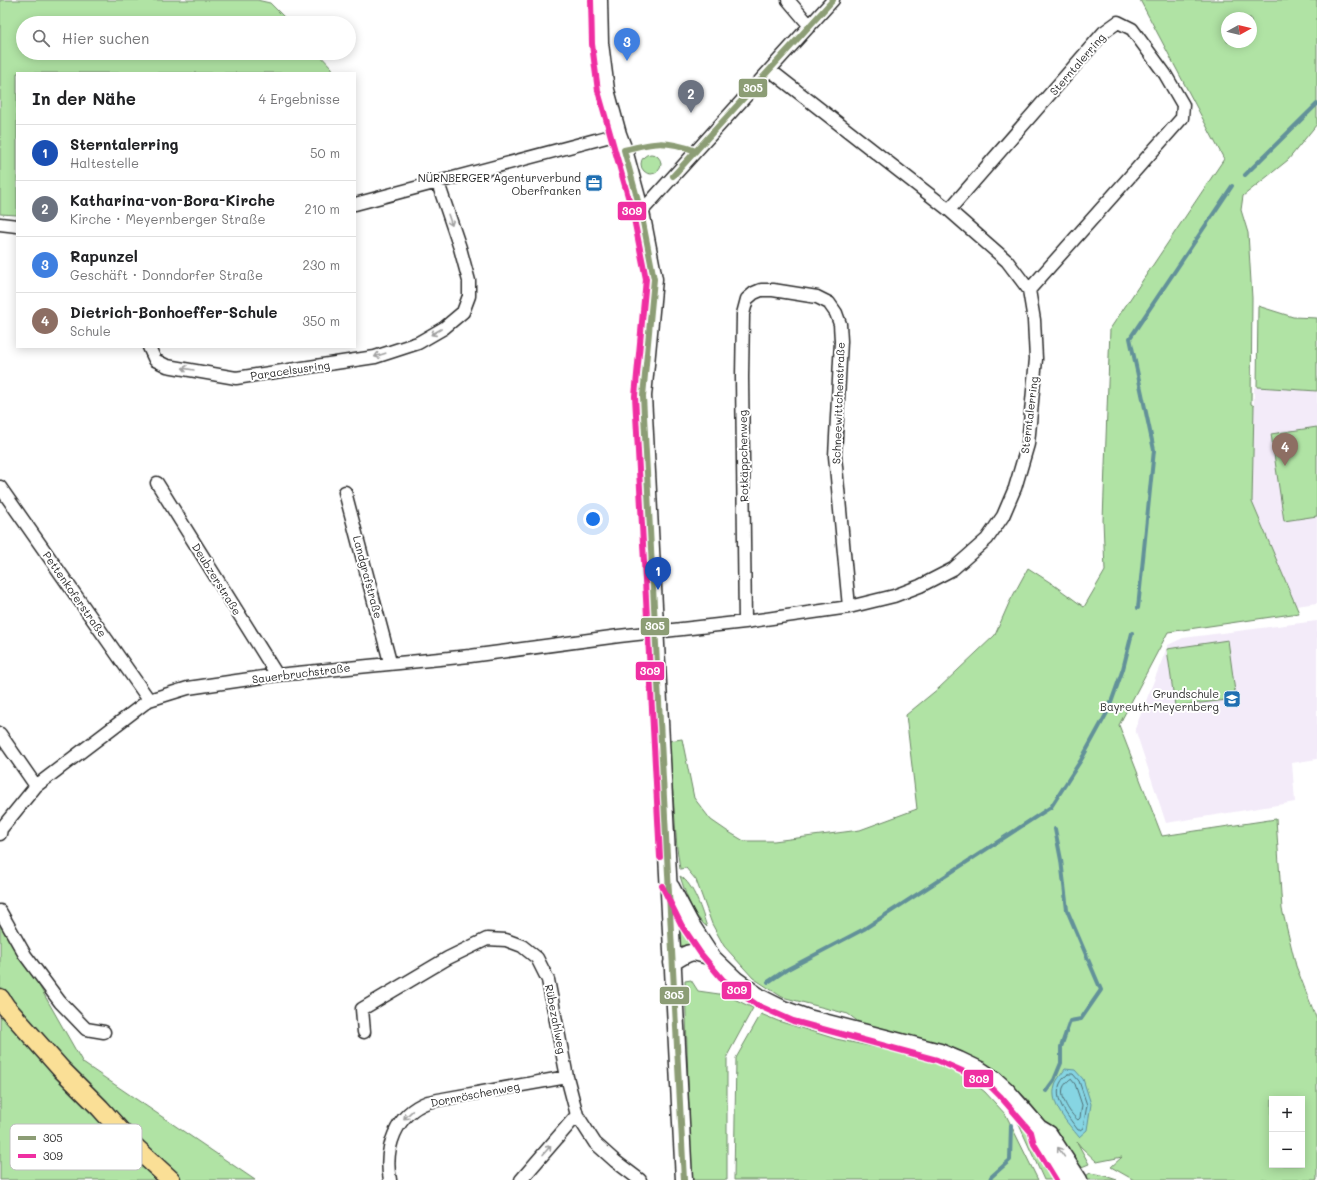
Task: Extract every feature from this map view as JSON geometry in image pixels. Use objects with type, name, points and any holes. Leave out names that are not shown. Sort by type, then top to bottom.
[{"type":"main road","points":[[0,998],[6,1007],[61,1069],[114,1124]]},
{"type":"main road","points":[[142,1153],[171,1180]]},
{"type":"street","points":[[599,0],[600,43],[606,90],[641,212],[654,279],[642,396],[656,632],[684,1180]]},
{"type":"street","points":[[788,0],[810,26]]},
{"type":"street","points":[[641,212],[833,0]]},
{"type":"street","name":"Sterntalerring","points":[[949,210],[1104,32],[1118,22],[1132,29],[1165,74],[1183,105],[1182,118],[1029,290]]},
{"type":"street","name":"Sterntalerring","points":[[656,632],[746,622],[849,607],[894,596],[920,586],[953,569],[987,539],[1003,516],[1015,488],[1028,444],[1036,359],[1034,320],[1029,290],[1007,261],[949,210],[770,70]]},
{"type":"street","points":[[356,204],[618,134]]},
{"type":"street","name":"Paracelsusring","points":[[149,348],[155,360],[167,366],[236,378],[375,357],[418,343],[444,328],[463,312],[469,296],[469,282],[460,248],[438,183]]},
{"type":"street","points":[[0,224],[16,226]]},
{"type":"street","name":"Schneewittchenstraße","points":[[754,293],[761,290],[773,290],[817,297],[829,303],[836,313],[840,324],[841,341],[834,456],[849,607]]},
{"type":"street","name":"Rotkäppchenweg","points":[[746,622],[742,377],[743,314],[747,299],[754,293]]},
{"type":"street","name":"Deubzerstraße","points":[[157,483],[277,674]]},
{"type":"street","name":"Pettenkoferstraße","points":[[0,487],[149,700]]},
{"type":"street","name":"Landgrafstraße","points":[[345,492],[390,662]]},
{"type":"street","name":"Sauerbruchstraße","points":[[0,834],[1,830],[36,786],[149,700],[188,688],[277,674],[390,662],[470,656],[656,632]]},
{"type":"street","points":[[0,734],[36,786]]},
{"type":"street","points":[[669,882],[690,923],[713,958],[736,980],[761,998],[782,1009],[832,1025],[855,1029],[940,1052],[980,1070],[995,1080],[1006,1090],[1039,1128],[1050,1134],[1079,1180]]},
{"type":"street","points":[[0,911],[25,955],[60,1002],[86,1029],[104,1032]]},
{"type":"street","name":"Rübezahlweg","points":[[364,1032],[362,1009],[448,958],[487,939],[506,940],[522,946],[537,958],[548,980],[567,1077],[577,1115],[595,1143],[615,1161],[640,1180]]},
{"type":"street","points":[[672,963],[688,952],[696,952],[713,958]]},
{"type":"street","name":"Dornröschenweg","points":[[390,1180],[387,1167],[391,1141],[396,1129],[413,1110],[427,1102],[443,1098],[567,1077]]},
{"type":"street","points":[[521,1180],[577,1115]]},
{"type":"street","points":[[1039,1128],[1041,1141],[1064,1180]]},
{"type":"shaded area","points":[[1254,387],[1317,391],[1317,603],[1296,606],[1252,502]]},
{"type":"shaded area","name":"Grundschule Bayreuth-Meyernberg","points":[[1317,621],[1317,759],[1292,763],[1295,802],[1166,823],[1135,729],[1168,645],[1183,638]]},
{"type":"green space","points":[[0,0],[257,0],[270,3],[283,16],[16,16],[16,60],[325,60],[332,68],[333,72],[16,72],[16,215],[0,214]]},
{"type":"green space","points":[[1140,0],[1317,0],[1317,124],[1288,160],[1243,196],[1241,210],[1248,233],[1252,298],[1251,404],[1254,406],[1252,502],[1299,613],[1168,632],[1119,725],[1162,836],[1276,819],[1282,909],[1296,966],[1317,1020],[1317,1180],[1134,1180],[1111,1167],[1122,1157],[1097,1162],[1077,1142],[1089,1164],[1079,1168],[1059,1138],[1025,1097],[1002,1075],[985,1065],[962,1052],[942,1044],[860,1023],[848,1014],[782,997],[753,978],[724,946],[712,924],[696,880],[686,868],[680,869],[669,741],[682,739],[694,798],[711,820],[744,841],[774,841],[860,830],[917,809],[906,715],[939,688],[995,635],[1009,603],[1028,568],[1084,607],[1105,571],[1103,520],[1110,329],[1224,159]]},
{"type":"green space","points":[[651,154],[658,157],[661,164],[658,171],[651,174],[644,171],[641,164],[644,157]]},
{"type":"green space","points":[[1258,306],[1293,317],[1317,318],[1317,391],[1257,387]]},
{"type":"green space","points":[[1317,427],[1317,516],[1284,521],[1271,434]]},
{"type":"green space","points":[[1228,640],[1236,699],[1175,706],[1167,649]]},
{"type":"green space","points":[[680,876],[685,880],[693,892],[700,906],[707,927],[693,911]]},
{"type":"green space","points":[[678,915],[697,946],[687,945],[678,948]]},
{"type":"green space","points":[[0,917],[83,1063],[255,1180],[0,1180]]},
{"type":"green space","points":[[691,980],[698,991],[726,995],[753,1008],[727,1056],[727,1180],[691,1180],[685,981]]},
{"type":"green space","points":[[761,1014],[778,1021],[836,1039],[902,1053],[938,1063],[966,1077],[985,1092],[1006,1115],[1038,1180],[734,1180],[736,1058]]},
{"type":"green space","points":[[1015,1116],[1035,1142],[1059,1180],[1044,1180]]},
{"type":"green space","points":[[1090,1173],[1117,1180],[1089,1180],[1086,1176]]},
{"type":"water","points":[[1065,1069],[1075,1070],[1083,1079],[1091,1104],[1087,1130],[1079,1137],[1065,1120],[1057,1107],[1055,1100],[1054,1092],[1056,1083]]},
{"type":"waterway","points":[[1245,175],[1317,104]]},
{"type":"waterway","points":[[1138,608],[1154,450],[1130,338],[1232,186]]},
{"type":"waterway","points":[[768,982],[786,970],[864,929],[1051,807],[1081,760],[1108,711],[1123,669],[1132,633]]},
{"type":"waterway","points":[[1046,1091],[1054,1080],[1061,1063],[1061,1047],[1070,1021],[1081,1019],[1101,990],[1067,910],[1061,860],[1055,829]]},
{"type":"waterway","points":[[990,1180],[991,1177],[1010,1160],[1011,1125]]},
{"type":"transit line","name":"309","points":[[591,0],[592,44],[598,91],[633,214],[646,279],[635,396],[660,857]]},
{"type":"transit line","name":"305","points":[[673,176],[833,0]]},
{"type":"transit line","name":"305","points":[[684,1180],[643,396],[654,279],[641,212],[624,150],[660,143],[676,145],[696,151]]},
{"type":"transit line","name":"309","points":[[662,886],[682,926],[701,954],[723,980],[740,993],[757,1005],[793,1021],[937,1060],[976,1077],[990,1086],[1031,1132],[1034,1144],[1056,1180]]},
{"type":"place","name":"Rapunzel","points":[[627,61]]},
{"type":"place","name":"Katharina-von-Bora-Kirche","points":[[691,113]]},
{"type":"place","name":"NÜRNBERGER Agenturverbund Oberfranken","points":[[594,183]]},
{"type":"place","name":"Dietrich-Bonhoeffer-Schule","points":[[1285,466]]},
{"type":"place","name":"Sterntalerring","points":[[658,590]]},
{"type":"place","name":"Grundschule Bayreuth-Meyernberg","points":[[1232,699]]}]
